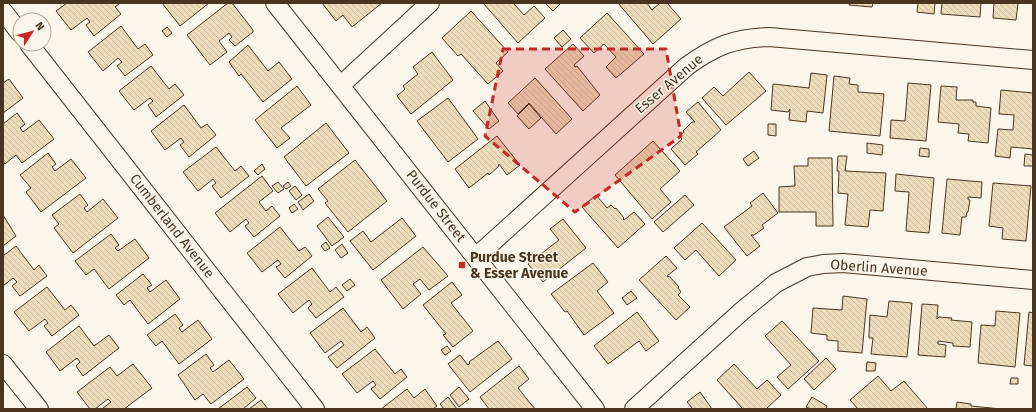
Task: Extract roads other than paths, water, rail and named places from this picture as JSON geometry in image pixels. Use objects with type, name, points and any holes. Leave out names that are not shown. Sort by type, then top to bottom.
[{"type":"street","name":"Purdue Street","points":[[276,3],[595,409]]},
{"type":"street","points":[[341,85],[430,3]]},
{"type":"street","points":[[3,11],[12,23]]},
{"type":"street","name":"Esser Avenue","points":[[476,257],[687,66],[719,46],[749,38],[769,37],[1033,60]]},
{"type":"street","name":"Cumberland Avenue","points":[[35,52],[315,409]]},
{"type":"street","name":"Oberlin Avenue","points":[[634,409],[759,296],[776,283],[807,267],[823,264],[844,263],[1033,280]]},
{"type":"street","points":[[3,364],[39,409]]},
{"type":"place","name":"Purdue Street & Esser Avenue","points":[[462,265]]}]
